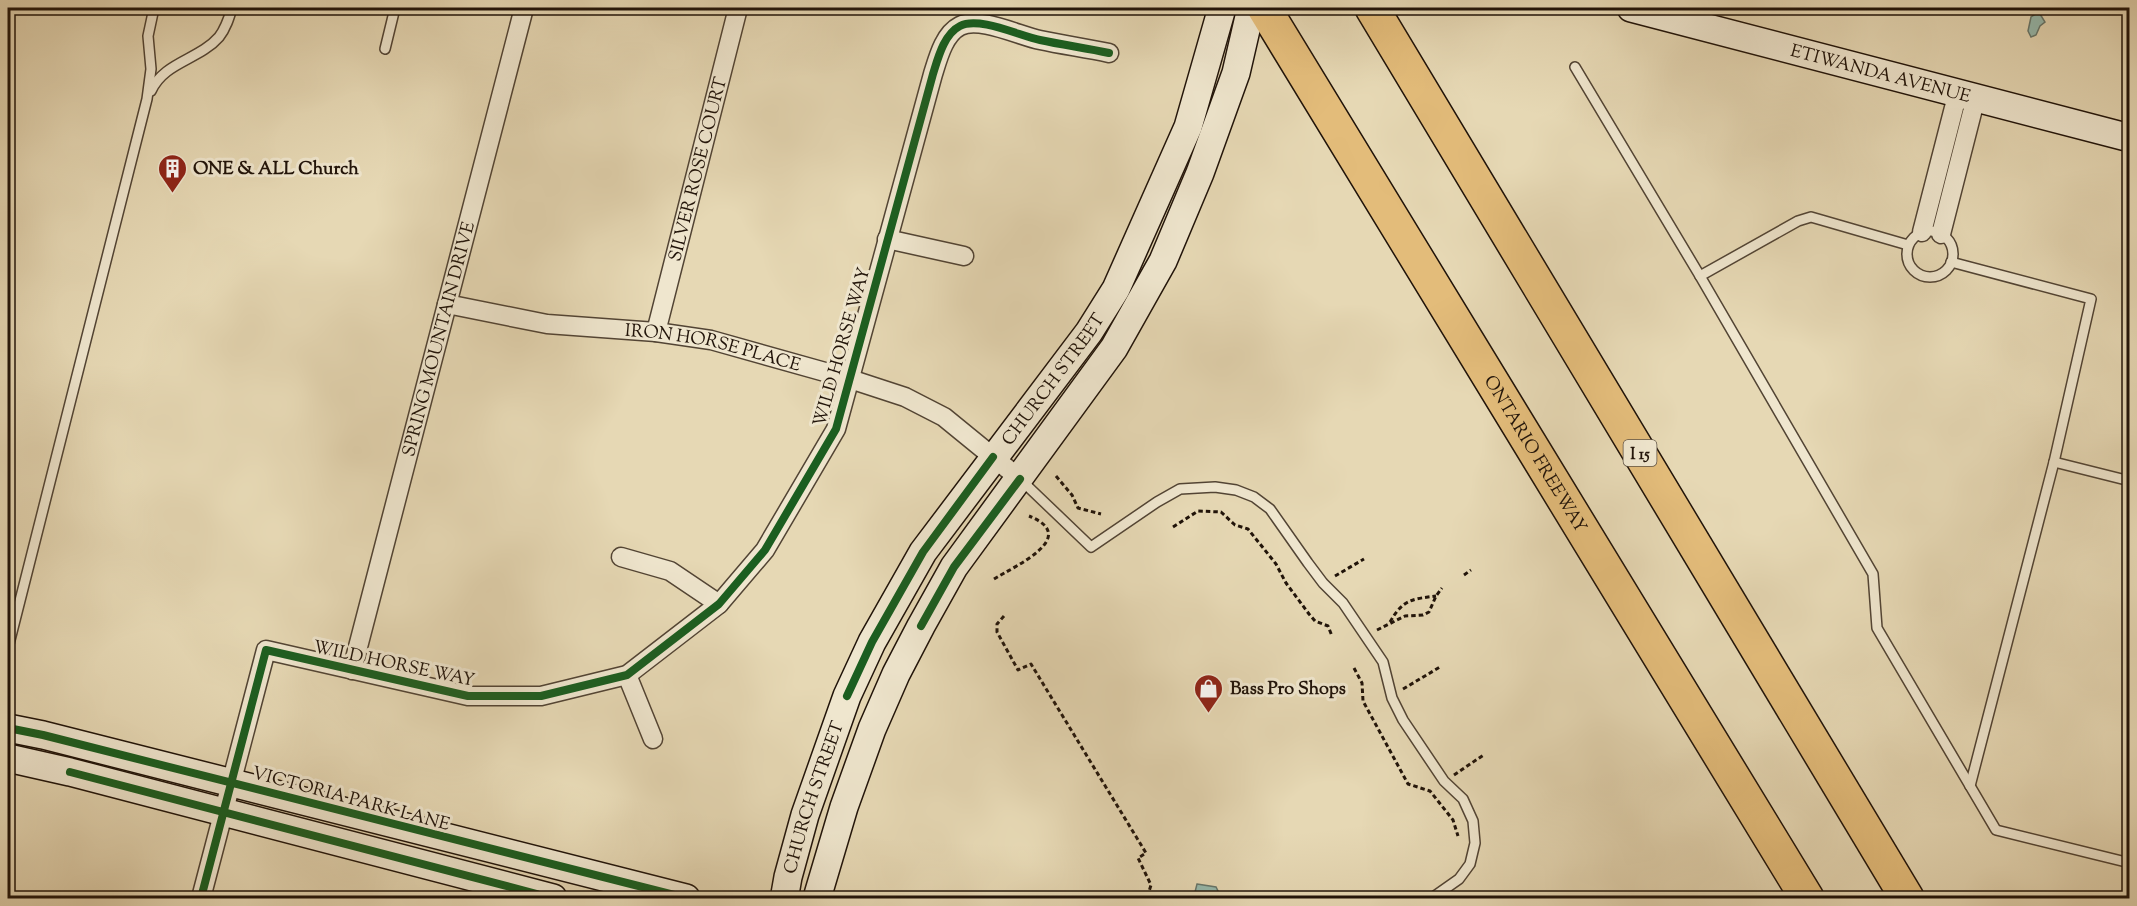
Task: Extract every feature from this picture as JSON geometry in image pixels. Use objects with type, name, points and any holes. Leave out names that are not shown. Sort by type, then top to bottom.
[{"type":"highway","name":"ONTARIO FREEWAY","points":[[1264,8],[1807,898]]},
{"type":"highway","name":"I 15","points":[[1372,8],[1907,898]]},
{"type":"main road","name":"CHURCH STREET","points":[[786,898],[788,877],[805,815],[847,696],[867,652],[923,552],[1089,332],[1116,289],[1188,128],[1222,8]]},
{"type":"main road","name":"CHURCH STREET","points":[[817,898],[844,807],[872,729],[896,674],[954,567],[1114,348],[1163,261],[1200,173],[1236,73],[1251,8]]},
{"type":"main road","name":"ETIWANDA AVENUE","points":[[1632,8],[1678,13],[1967,95],[2130,138]]},
{"type":"main road","name":"VICTORIA PARK LANE","points":[[8,729],[43,735],[686,898]]},
{"type":"main road","points":[[8,758],[70,772],[553,898]]},
{"type":"street","name":"SPRING MOUNTAIN DRIVE","points":[[352,670],[524,8]]},
{"type":"street","name":"SILVER ROSE COURT","points":[[656,332],[738,8]]},
{"type":"street","name":"WILD HORSE WAY","points":[[232,783],[266,650],[468,696],[541,696],[627,675],[719,604],[765,550],[836,429],[942,48],[951,34],[960,26],[977,24],[1038,40],[1109,53]]},
{"type":"street","points":[[1922,232],[1967,95]]},
{"type":"street","points":[[1941,234],[1967,95]]},
{"type":"street","points":[[887,239],[964,256]]},
{"type":"street","name":"IRON HORSE PLACE","points":[[447,304],[548,324],[656,332],[711,340],[850,379],[905,397],[944,417],[1020,479]]},
{"type":"street","points":[[621,557],[670,571],[719,604]]},
{"type":"street","points":[[627,675],[653,739]]},
{"type":"street","points":[[201,898],[232,783]]},
{"type":"lane","points":[[8,648],[147,99],[151,69],[148,36],[154,8]]},
{"type":"lane","points":[[147,99],[155,82],[176,64],[218,38],[228,22],[232,8]]},
{"type":"lane","points":[[385,49],[394,8]]},
{"type":"lane","points":[[1575,67],[1700,276],[1873,574],[1876,628],[1996,830],[2130,863]]},
{"type":"lane","points":[[1700,276],[1798,221],[1811,218],[1908,245]]},
{"type":"lane","points":[[1922,232],[1941,234],[1952,246],[1952,262],[1944,272],[1931,277],[1918,274],[1909,265],[1906,252],[1908,245],[1922,232]]},
{"type":"lane","points":[[1952,262],[2091,299],[2054,462],[1970,786]]},
{"type":"lane","points":[[2054,462],[2130,482]]},
{"type":"lane","points":[[1020,479],[1091,547],[1180,489],[1215,487],[1236,490],[1254,497],[1270,509],[1308,563],[1343,603],[1383,662],[1392,698],[1403,720],[1444,781],[1463,799],[1473,821],[1475,843],[1470,864],[1459,879],[1432,898]]},
{"type":"path","points":[[1056,476],[1072,495],[1078,508],[1101,514]]},
{"type":"path","points":[[1173,527],[1198,511],[1221,512],[1235,525],[1248,529],[1276,564],[1286,583],[1309,614],[1315,621],[1328,626],[1332,636]]},
{"type":"path","points":[[994,579],[1045,546],[1049,535],[1047,527],[1041,521],[1029,516]]},
{"type":"path","points":[[1334,576],[1364,559]]},
{"type":"path","points":[[1464,575],[1472,570]]},
{"type":"path","points":[[1377,630],[1404,616],[1423,615],[1429,612],[1442,588]]},
{"type":"path","points":[[1389,623],[1404,604],[1413,599],[1436,596]]},
{"type":"path","points":[[1004,616],[997,624],[997,632],[1018,670],[1031,664],[1146,853],[1138,858],[1151,885],[1146,898]]},
{"type":"path","points":[[1403,689],[1440,667]]},
{"type":"path","points":[[1354,668],[1362,683],[1363,701],[1408,784],[1430,792],[1453,820],[1458,836]]},
{"type":"path","points":[[1454,774],[1485,754]]},
{"type":"water","points":[[2037,13],[2045,22],[2040,26],[2036,35],[2031,37],[2028,31],[2031,17]]},
{"type":"water","points":[[1197,884],[1216,887],[1218,891],[1213,898],[1179,898],[1179,895],[1186,892],[1191,894],[1195,892]]},
{"type":"cycle path","points":[[201,898],[266,650],[468,696],[541,696],[627,675],[719,604],[765,550],[836,429],[933,74],[942,47],[950,35],[960,26],[978,23],[1040,40],[1109,53]]},
{"type":"cycle path","points":[[847,696],[872,642],[923,552],[993,457]]},
{"type":"cycle path","points":[[921,626],[954,567],[1020,479]]},
{"type":"cycle path","points":[[8,728],[686,898]]},
{"type":"cycle path","points":[[70,772],[537,894]]},
{"type":"place","name":"ONE & ALL Church","points":[[172,194]]},
{"type":"place","name":"Bass Pro Shops","points":[[1209,714]]}]
